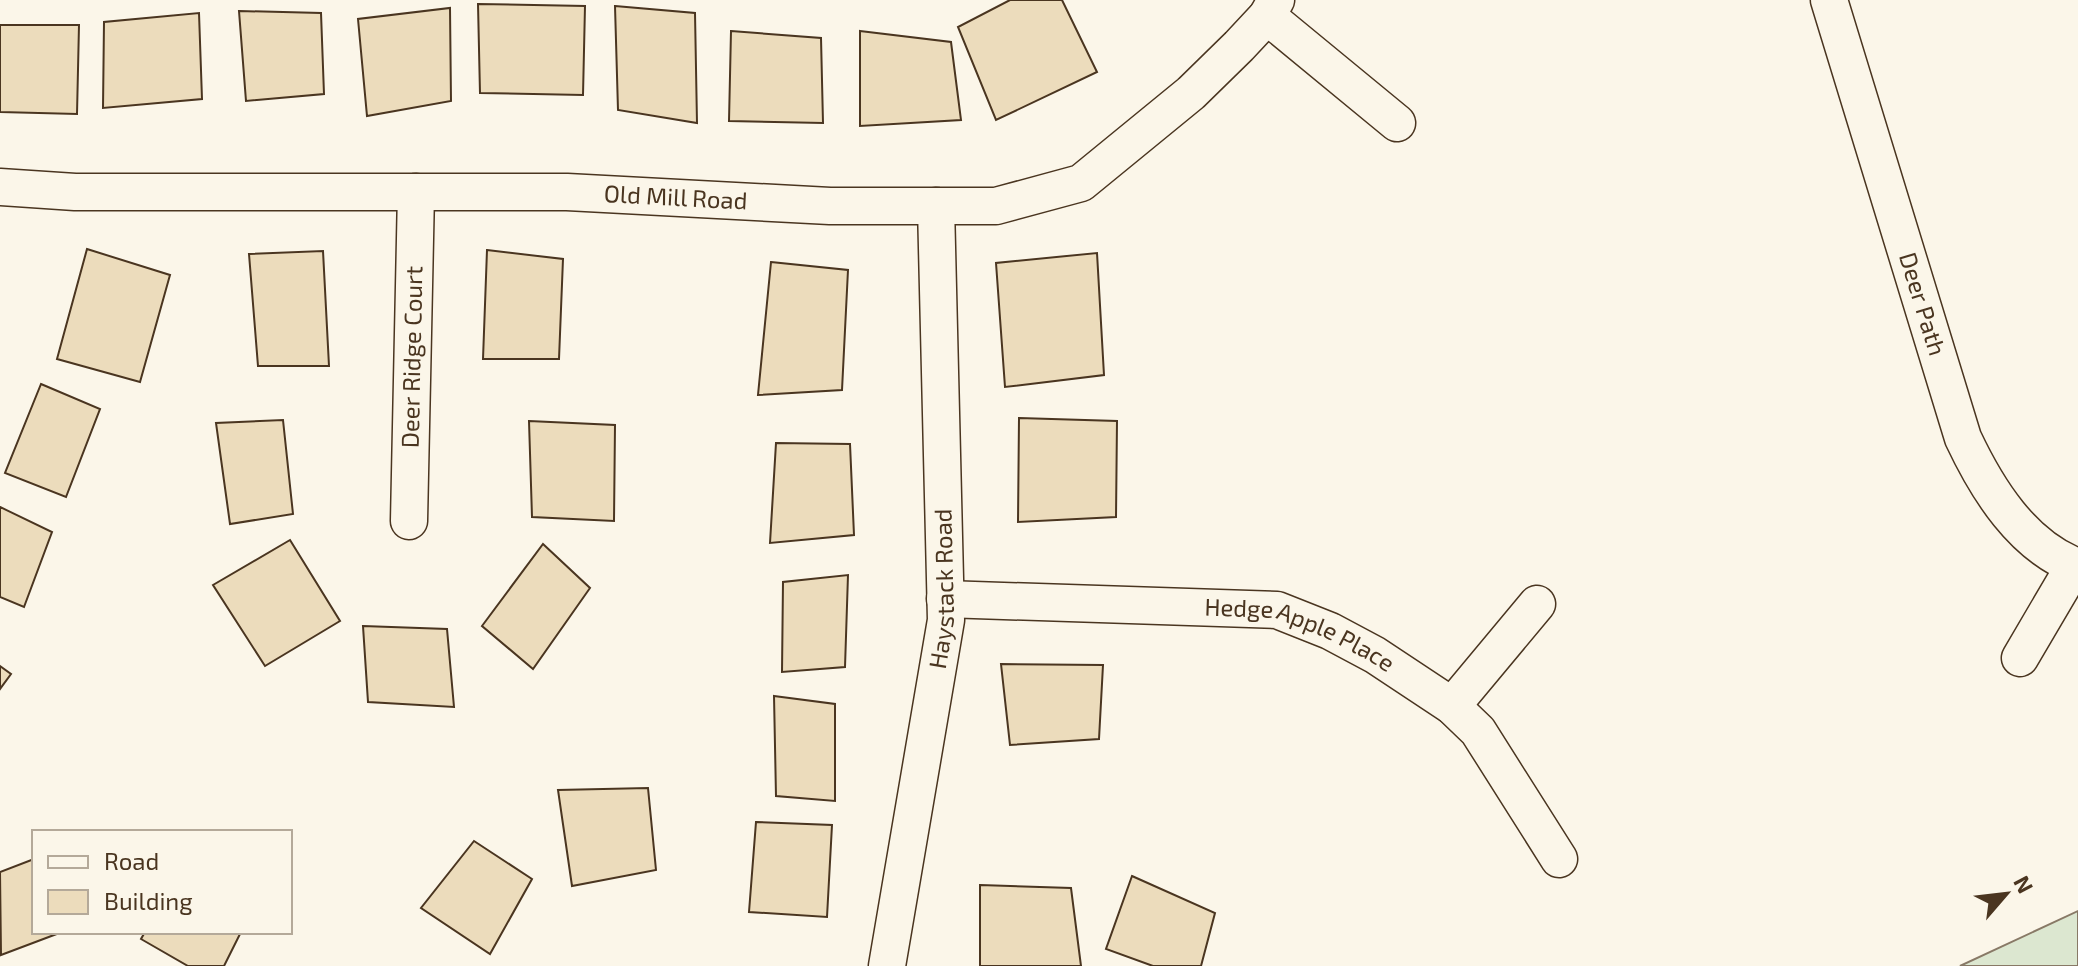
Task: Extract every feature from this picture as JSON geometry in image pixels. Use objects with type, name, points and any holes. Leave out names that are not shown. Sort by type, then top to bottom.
[{"type":"street","name":"Deer Path","points":[[1829,0],[1963,438],[1984,481],[2012,516],[2039,545],[2076,566]]},
{"type":"street","points":[[1271,8],[1397,123]]},
{"type":"street","name":"Old Mill Road","points":[[1,191],[567,192],[830,206],[996,206],[1081,183],[1191,93],[1271,8]]},
{"type":"street","name":"Deer Ridge Court","points":[[409,521],[416,192]]},
{"type":"street","name":"Haystack Road","points":[[887,966],[946,620],[936,206]]},
{"type":"street","points":[[2020,658],[2076,566]]},
{"type":"street","name":"Hedge Apple Place","points":[[945,599],[1277,610],[1330,631],[1375,655],[1452,706],[1478,731],[1559,859]]},
{"type":"street","points":[[1452,706],[1537,604]]},
{"type":"green space","points":[[2078,911],[2078,966],[1960,966]]},
{"type":"building","points":[[1010,0],[1062,0],[1097,72],[996,120],[958,27]]},
{"type":"building","points":[[478,4],[585,6],[583,95],[480,93]]},
{"type":"building","points":[[615,6],[695,13],[697,123],[618,110]]},
{"type":"building","points":[[450,8],[451,101],[367,116],[358,19]]},
{"type":"building","points":[[239,11],[321,13],[324,94],[246,101]]},
{"type":"building","points":[[199,13],[202,99],[103,108],[104,22]]},
{"type":"building","points":[[0,25],[79,25],[77,114],[0,112]]},
{"type":"building","points":[[731,31],[821,38],[823,123],[729,121]]},
{"type":"building","points":[[860,31],[951,42],[961,120],[860,126]]},
{"type":"building","points":[[87,249],[170,275],[140,382],[57,359]]},
{"type":"building","points":[[487,250],[563,259],[559,359],[483,359]]},
{"type":"building","points":[[323,251],[329,366],[258,366],[249,254]]},
{"type":"building","points":[[1097,253],[1104,375],[1005,387],[996,263]]},
{"type":"building","points":[[771,262],[848,270],[842,390],[758,395]]},
{"type":"building","points":[[41,384],[100,409],[66,497],[5,473]]},
{"type":"building","points":[[1019,418],[1117,421],[1116,517],[1018,522]]},
{"type":"building","points":[[283,420],[293,514],[230,524],[216,423]]},
{"type":"building","points":[[529,421],[615,425],[614,521],[532,517]]},
{"type":"building","points":[[776,443],[850,444],[854,535],[770,543]]},
{"type":"building","points":[[0,507],[52,532],[24,607],[0,597]]},
{"type":"building","points":[[290,540],[340,621],[265,666],[213,585]]},
{"type":"building","points":[[543,544],[590,588],[533,669],[482,626]]},
{"type":"building","points":[[848,575],[845,667],[782,672],[783,582]]},
{"type":"building","points":[[363,626],[447,629],[454,707],[368,702]]},
{"type":"building","points":[[1001,664],[1103,665],[1099,739],[1010,745]]},
{"type":"building","points":[[0,666],[11,674],[0,689]]},
{"type":"building","points":[[774,696],[835,704],[835,801],[776,796]]},
{"type":"building","points":[[648,788],[656,870],[572,886],[558,790]]},
{"type":"building","points":[[756,822],[832,825],[827,917],[749,912]]},
{"type":"building","points":[[474,841],[532,879],[490,954],[421,908]]},
{"type":"building","points":[[32,860],[32,934],[57,934],[1,955],[0,872]]},
{"type":"building","points":[[1132,876],[1215,913],[1201,966],[1153,966],[1106,949]]},
{"type":"building","points":[[980,885],[1071,888],[1081,966],[980,966]]},
{"type":"building","points":[[144,934],[240,934],[224,966],[188,966],[141,939]]}]
